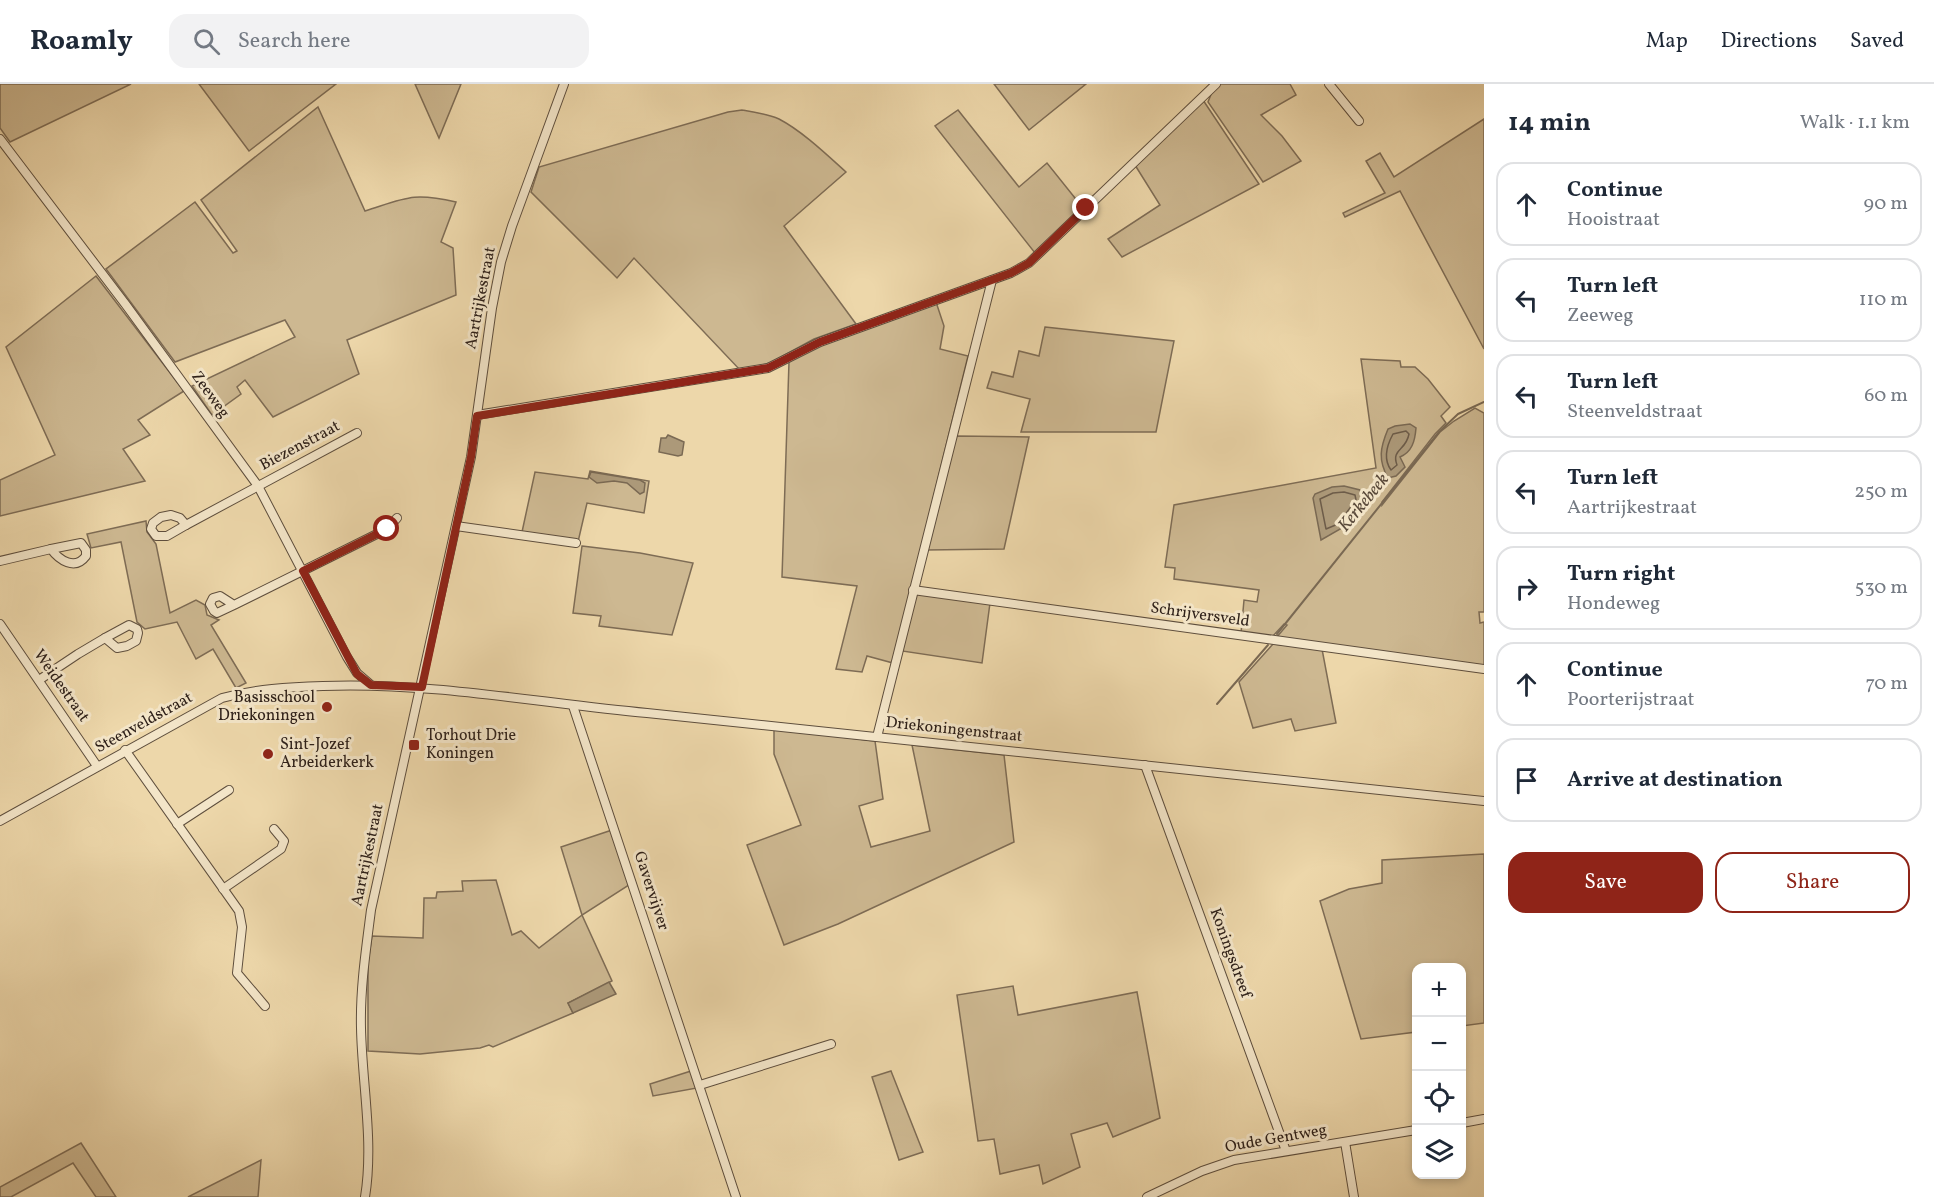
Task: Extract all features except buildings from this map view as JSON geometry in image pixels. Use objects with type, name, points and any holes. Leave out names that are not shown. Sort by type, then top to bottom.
[{"type":"street","name":"Aartrijkestraat","points":[[365,1197],[367,1140],[361,1026],[371,910],[471,457],[501,262],[564,84]]},
{"type":"street","points":[[477,416],[768,368],[820,342],[1011,273],[1033,259],[1216,84]]},
{"type":"street","points":[[1329,84],[1359,121]]},
{"type":"street","name":"Zeeweg","points":[[0,139],[126,305],[258,486],[357,674],[371,685]]},
{"type":"street","points":[[877,737],[992,280]]},
{"type":"street","name":"Biezenstraat","points":[[186,525],[357,433]]},
{"type":"street","points":[[234,605],[387,529],[397,518]]},
{"type":"street","points":[[456,526],[576,543]]},
{"type":"street","points":[[0,561],[51,549]]},
{"type":"street","name":"Schrijversveld","points":[[913,590],[1484,669]]},
{"type":"street","name":"Weidestraat","points":[[0,624],[97,766]]},
{"type":"street","points":[[39,680],[105,638]]},
{"type":"street","name":"Steenveldstraat","points":[[0,821],[213,701],[230,695],[288,687],[371,685],[422,687]]},
{"type":"street","name":"Driekoningenstraat","points":[[422,687],[573,706],[1484,801]]},
{"type":"street","name":"Gavervijver","points":[[573,706],[736,1197]]},
{"type":"street","points":[[125,750],[239,911],[242,927],[237,973],[265,1006]]},
{"type":"street","name":"Koningsdreef","points":[[1145,765],[1286,1151]]},
{"type":"street","points":[[177,824],[229,790]]},
{"type":"street","points":[[223,889],[281,849],[284,841],[274,829]]},
{"type":"street","points":[[700,1085],[831,1044]]},
{"type":"street","points":[[1466,1122],[1484,1119]]},
{"type":"street","name":"Oude Gentweg","points":[[1147,1197],[1218,1165],[1286,1151],[1412,1131]]},
{"type":"street","points":[[1345,1142],[1354,1197]]},
{"type":"shaded area","points":[[0,84],[131,84],[10,142],[0,128]]},
{"type":"shaded area","points":[[199,84],[336,84],[249,151]]},
{"type":"shaded area","points":[[415,84],[461,84],[439,138]]},
{"type":"shaded area","points":[[994,84],[1086,84],[1029,130]]},
{"type":"shaded area","points":[[1220,84],[1290,84],[1296,95],[1261,115],[1282,136],[1301,161],[1263,182],[1208,102],[1212,92]]},
{"type":"shaded area","points":[[1203,100],[1259,184],[1122,257],[1108,239],[1160,205],[1135,165]]},
{"type":"shaded area","points":[[318,107],[365,211],[419,197],[456,202],[441,242],[453,248],[456,295],[347,340],[359,374],[273,417],[245,380],[237,387],[241,394],[212,415],[192,386],[295,337],[285,320],[175,362],[106,269],[195,202],[233,253],[237,251],[201,200]]},
{"type":"shaded area","points":[[742,110],[770,116],[788,124],[814,143],[846,172],[784,226],[856,324],[814,339],[770,363],[740,370],[634,258],[617,278],[531,192],[539,167],[728,112]]},
{"type":"shaded area","points":[[958,110],[1019,187],[1047,163],[1083,208],[1035,253],[935,126]]},
{"type":"shaded area","points":[[1484,119],[1484,349],[1400,191],[1345,217],[1343,213],[1385,193],[1366,161],[1380,153],[1394,177]]},
{"type":"shaded area","points":[[96,276],[184,391],[138,420],[150,435],[123,449],[145,481],[0,516],[0,480],[55,455],[6,347]]},
{"type":"shaded area","points":[[936,302],[944,326],[940,349],[968,356],[893,663],[867,656],[862,672],[836,669],[857,586],[782,577],[789,362],[810,349]]},
{"type":"shaded area","points":[[1045,327],[1174,341],[1156,432],[1021,432],[1030,399],[987,388],[992,372],[1013,377],[1019,351],[1039,356]]},
{"type":"shaded area","points":[[1361,359],[1400,361],[1401,367],[1415,367],[1428,379],[1450,407],[1441,416],[1446,423],[1435,434],[1382,505],[1440,432],[1475,408],[1484,413],[1484,612],[1479,612],[1480,623],[1484,622],[1484,666],[1276,638],[1287,625],[1284,624],[1272,637],[1241,633],[1244,600],[1257,602],[1259,590],[1174,579],[1175,568],[1165,567],[1174,505],[1376,468]]},
{"type":"shaded area","points":[[957,436],[1029,437],[1004,549],[926,550],[954,438]]},
{"type":"shaded area","points":[[590,471],[649,481],[644,513],[587,503],[578,542],[522,532],[535,472],[588,479]]},
{"type":"shaded area","points":[[146,521],[147,532],[156,544],[170,613],[196,600],[205,605],[207,615],[219,620],[211,625],[246,683],[236,688],[213,649],[196,659],[177,622],[145,629],[137,622],[121,542],[91,548],[87,534]]},
{"type":"shaded area","points":[[582,546],[640,553],[693,563],[672,635],[599,626],[601,616],[573,613]]},
{"type":"shaded area","points":[[916,592],[990,603],[982,663],[902,651]]},
{"type":"shaded area","points":[[1273,644],[1322,649],[1336,723],[1295,731],[1291,719],[1253,728],[1239,682]]},
{"type":"shaded area","points":[[774,729],[875,741],[883,799],[859,806],[871,847],[930,831],[912,745],[1004,755],[1014,842],[838,924],[784,945],[747,845],[801,825],[774,754]]},
{"type":"shaded area","points":[[612,830],[629,885],[582,915],[561,847]]},
{"type":"shaded area","points":[[1484,854],[1484,1023],[1466,1025],[1466,963],[1412,963],[1412,1033],[1361,1039],[1320,901],[1349,889],[1382,883],[1382,860]]},
{"type":"shaded area","points":[[496,880],[512,935],[521,931],[539,948],[582,915],[612,981],[568,1003],[573,1013],[493,1047],[489,1045],[480,1048],[420,1054],[368,1051],[368,963],[372,936],[423,938],[424,898],[436,898],[437,892],[463,891],[462,881]]},
{"type":"shaded area","points":[[1013,986],[1018,1015],[1137,992],[1160,1118],[1113,1137],[1107,1123],[1071,1134],[1080,1167],[1043,1184],[1039,1165],[1000,1174],[994,1139],[978,1141],[957,995]]},
{"type":"shaded area","points":[[691,1071],[697,1088],[653,1096],[650,1084]]},
{"type":"shaded area","points":[[891,1071],[923,1152],[899,1160],[872,1077]]},
{"type":"shaded area","points":[[81,1143],[116,1197],[96,1197],[73,1163],[11,1197],[0,1197],[0,1187]]},
{"type":"shaded area","points":[[261,1160],[258,1197],[188,1197]]},
{"type":"water","points":[[1410,424],[1416,428],[1416,433],[1410,449],[1400,457],[1405,467],[1396,476],[1388,478],[1381,454],[1388,429]]},
{"type":"water","points":[[668,435],[684,442],[682,455],[659,452],[661,438],[666,438]]},
{"type":"water","points":[[591,472],[640,480],[645,483],[644,492],[640,494],[627,483],[614,481],[597,483],[589,477]]},
{"type":"water","points":[[1344,486],[1360,490],[1364,501],[1342,528],[1321,540],[1313,498],[1315,494],[1332,487]]},
{"type":"water","points":[[609,982],[616,994],[573,1013],[568,1003]]},
{"type":"waterway","name":"Kerkebeek","points":[[1277,634],[1439,432],[1458,414],[1484,402]]},
{"type":"waterway","name":"Kerkebeek","points":[[1217,704],[1268,645]]},
{"type":"place","name":"Basisschool Driekoningen","points":[[327,707]]},
{"type":"place","name":"Torhout Drie Koningen","points":[[414,745]]},
{"type":"place","name":"Sint-Jozef Arbeiderkerk","points":[[268,754]]},
{"type":"route","points":[[387,529],[303,571],[357,674],[371,685],[422,687],[471,457],[477,416],[768,368],[820,342],[1011,273],[1029,263],[1086,208]]}]
